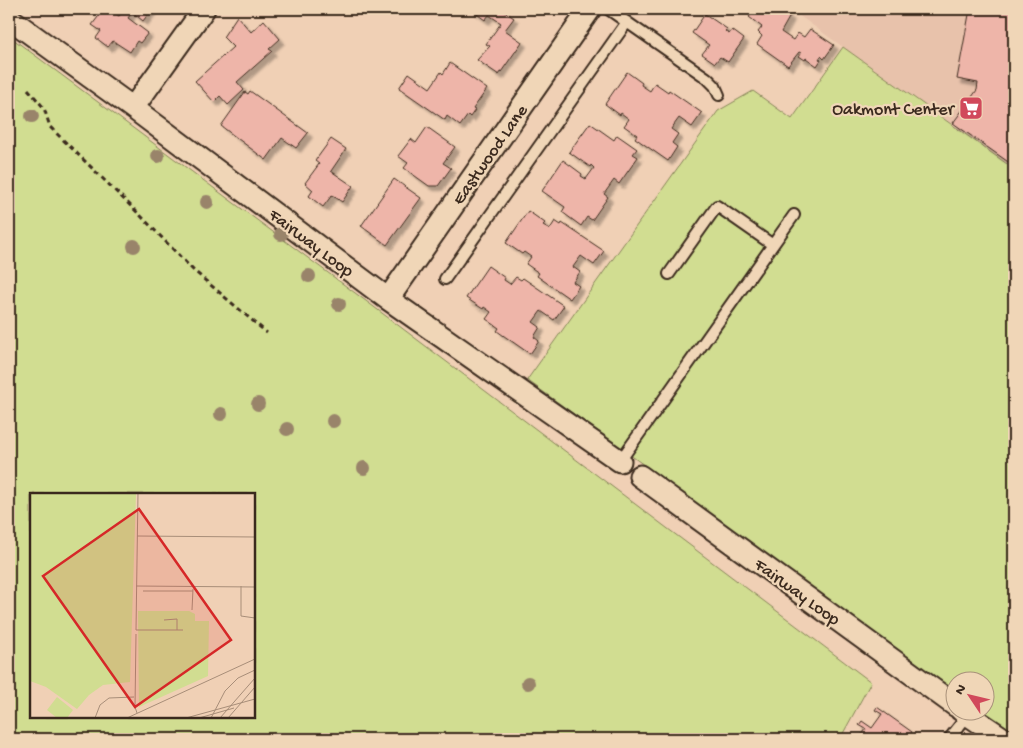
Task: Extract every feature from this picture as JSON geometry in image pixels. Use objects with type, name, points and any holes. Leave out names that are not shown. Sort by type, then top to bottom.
[{"type":"street","points":[[134,108],[204,9]]},
{"type":"street","name":"Eastwood Lane","points":[[388,299],[590,9]]},
{"type":"street","name":"Fairway Loop","points":[[9,18],[134,108],[388,299],[620,461]]},
{"type":"street","name":"Fairway Loop","points":[[640,476],[946,699]]},
{"type":"street","name":"Fairway Loop","points":[[976,720],[1004,739]]},
{"type":"lane","points":[[608,9],[707,78],[715,86],[719,95]]},
{"type":"lane","points":[[445,279],[627,22]]},
{"type":"lane","points":[[669,274],[717,206],[773,245]]},
{"type":"lane","points":[[620,461],[794,215]]},
{"type":"lane","points":[[949,739],[958,720]]},
{"type":"path","points":[[28,89],[44,108],[50,127],[193,270],[267,333]]},
{"type":"shaded area","name":"Oakmont Center","points":[[790,9],[1014,9],[1014,169],[843,47]]},
{"type":"green space","points":[[9,36],[370,304],[871,682],[840,739],[9,739]]},
{"type":"green space","points":[[843,47],[1014,169],[1014,732],[996,720],[996,670],[946,670],[946,684],[527,380],[718,111],[753,91],[792,119]]},
{"type":"building","points":[[104,9],[108,9],[119,16],[125,9],[152,9],[143,21],[132,12],[128,18],[148,33],[140,43],[137,41],[130,52],[113,41],[108,47],[96,38],[101,31],[92,25]]},
{"type":"building","points":[[470,9],[501,9],[514,18],[505,30],[522,42],[499,75],[477,60],[490,46],[486,44],[501,23],[489,15],[485,20]]},
{"type":"building","points":[[756,9],[784,9],[787,11],[785,13],[790,16],[781,32],[793,40],[798,33],[804,37],[810,29],[834,45],[824,59],[821,56],[817,66],[806,58],[805,60],[799,56],[801,53],[799,52],[788,66],[757,44],[762,36],[758,32],[762,27],[749,17],[753,12],[755,13]]},
{"type":"building","points":[[970,9],[1014,9],[1014,166],[953,123],[977,90],[978,83],[957,79]]},
{"type":"building","points":[[705,14],[727,29],[725,31],[729,34],[732,30],[744,39],[728,62],[720,57],[715,63],[702,54],[709,45],[692,33]]},
{"type":"building","points":[[237,16],[251,32],[264,20],[280,39],[269,49],[272,51],[237,82],[244,90],[228,105],[220,96],[214,102],[195,81],[233,47],[223,37]]},
{"type":"building","points":[[450,63],[487,89],[473,109],[475,110],[470,117],[468,115],[460,126],[447,116],[445,120],[399,88],[409,73],[430,88]]},
{"type":"building","points":[[627,72],[650,91],[655,83],[668,92],[669,90],[702,113],[692,127],[679,118],[671,129],[678,134],[672,143],[677,147],[668,161],[635,138],[637,135],[624,126],[629,119],[605,104]]},
{"type":"building","points":[[250,91],[308,133],[296,148],[282,138],[266,160],[221,126],[245,92],[248,94]]},
{"type":"building","points":[[590,123],[614,140],[617,135],[637,149],[633,154],[638,157],[619,184],[614,180],[604,194],[608,197],[592,220],[587,217],[581,226],[562,212],[565,207],[542,191],[563,160],[586,179],[594,168],[569,152]]},
{"type":"building","points":[[427,127],[455,147],[443,163],[451,168],[438,186],[429,186],[404,168],[408,163],[398,156],[411,139],[416,143]]},
{"type":"building","points":[[331,139],[346,149],[331,171],[353,186],[342,202],[332,195],[323,207],[309,196],[313,190],[305,183],[319,164],[315,161]]},
{"type":"building","points":[[394,179],[421,198],[387,245],[361,226]]},
{"type":"building","points":[[528,211],[550,229],[555,221],[561,225],[562,223],[604,251],[594,265],[581,256],[573,267],[580,272],[573,282],[579,286],[570,299],[537,276],[539,273],[526,264],[531,257],[524,252],[522,254],[506,243]]},
{"type":"building","points":[[488,266],[510,284],[516,277],[521,280],[523,278],[564,306],[554,320],[541,311],[533,322],[540,327],[534,337],[539,341],[530,354],[497,331],[499,328],[486,319],[491,312],[466,298]]},
{"type":"building","points":[[877,707],[912,732],[907,739],[859,739],[866,729],[859,725],[862,721],[872,728],[882,714],[875,710]]},
{"type":"place","name":"Oakmont Center","points":[[971,108]]}]
